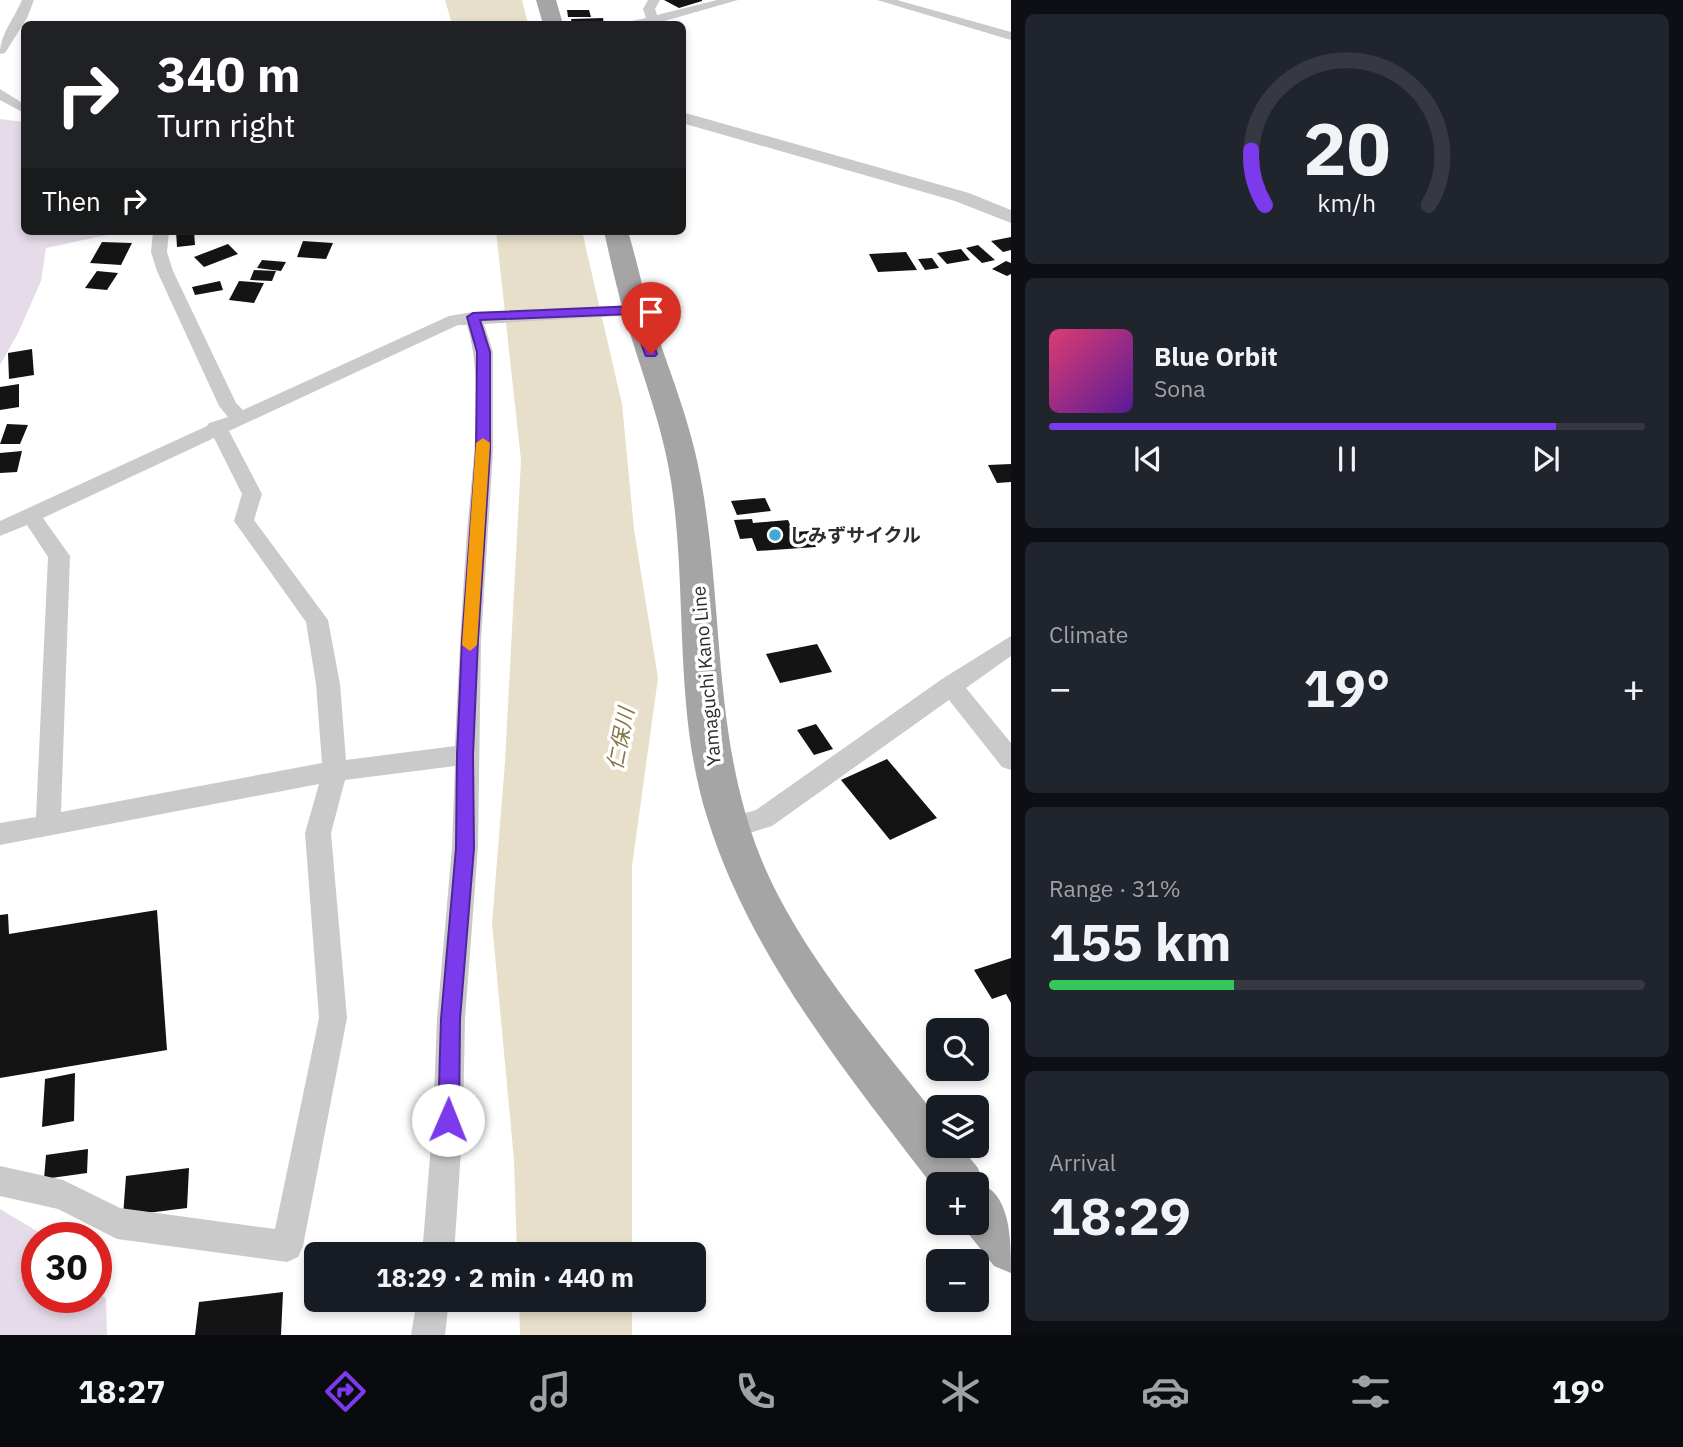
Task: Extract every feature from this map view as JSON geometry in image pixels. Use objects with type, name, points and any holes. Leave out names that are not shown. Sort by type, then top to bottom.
[{"type":"main road","points":[[546,0],[552,21]]},
{"type":"main road","name":"Yamaguchi Kano Line","points":[[617,235],[626,310],[676,430],[695,547],[710,755],[741,861],[790,952],[866,1061],[951,1172]]},
{"type":"main road","points":[[989,1222],[1011,1250]]},
{"type":"street","points":[[0,51],[21,18],[28,0]]},
{"type":"street","points":[[653,0],[649,9],[653,21],[732,0]]},
{"type":"street","points":[[883,0],[1011,37]]},
{"type":"street","points":[[0,93],[21,107]]},
{"type":"street","points":[[686,118],[944,192],[1011,217]]},
{"type":"street","points":[[161,235],[159,252],[165,271],[228,406],[239,417]]},
{"type":"street","points":[[0,529],[216,427],[455,320],[626,310]]},
{"type":"street","points":[[439,1242],[448,1120],[451,1019],[465,848],[465,755],[483,452],[484,352],[477,317]]},
{"type":"street","points":[[0,1181],[63,1195],[117,1223],[287,1246],[333,1018],[318,833],[335,771],[328,684],[317,620],[287,583],[244,521],[252,494],[230,448],[216,427]]},
{"type":"street","points":[[30,516],[59,556],[48,826]]},
{"type":"street","points":[[730,828],[763,819],[1011,644]]},
{"type":"street","points":[[950,685],[1011,760]]},
{"type":"street","points":[[0,834],[335,771],[465,755]]},
{"type":"street","points":[[428,1335],[431,1312]]},
{"type":"shaded area","points":[[0,119],[21,122],[21,235],[107,235],[46,248],[41,281],[18,333],[0,365]]},
{"type":"shaded area","points":[[0,1209],[22,1222],[21,1313],[106,1313],[107,1335],[0,1335]]},
{"type":"water","points":[[445,0],[522,0],[527,21],[451,21]]},
{"type":"water","name":"仁保川","points":[[496,235],[583,235],[622,404],[634,529],[658,678],[632,866],[632,1242],[517,1242],[514,1160],[492,923],[505,762],[521,460]]},
{"type":"water","points":[[519,1312],[632,1312],[632,1335],[520,1335]]},
{"type":"building","points":[[664,0],[702,0],[702,1],[679,8]]},
{"type":"building","points":[[567,10],[589,10],[591,17],[568,17]]},
{"type":"building","points":[[603,18],[604,21],[571,21]]},
{"type":"building","points":[[176,235],[194,235],[195,245],[177,247]]},
{"type":"building","points":[[1011,237],[1011,250],[1003,252],[991,241]]},
{"type":"building","points":[[303,241],[333,243],[326,259],[297,257]]},
{"type":"building","points":[[102,242],[132,243],[121,265],[90,263]]},
{"type":"building","points":[[228,244],[238,254],[204,267],[194,257]]},
{"type":"building","points":[[978,245],[995,260],[982,263],[966,248]]},
{"type":"building","points":[[961,249],[970,260],[947,264],[937,253]]},
{"type":"building","points":[[906,252],[917,270],[878,272],[869,254]]},
{"type":"building","points":[[932,258],[939,268],[925,270],[918,259]]},
{"type":"building","points":[[262,260],[286,262],[281,271],[257,268]]},
{"type":"building","points":[[1006,261],[1011,263],[1011,274],[1007,276],[992,269]]},
{"type":"building","points":[[254,270],[276,271],[272,281],[250,280]]},
{"type":"building","points":[[97,271],[118,273],[107,290],[85,288]]},
{"type":"building","points":[[220,281],[223,290],[195,295],[192,287]]},
{"type":"building","points":[[239,281],[264,283],[254,303],[229,300]]},
{"type":"building","points":[[32,349],[34,375],[9,379],[8,353]]},
{"type":"building","points":[[19,384],[19,407],[0,410],[0,387]]},
{"type":"building","points":[[7,424],[28,425],[20,444],[0,444]]},
{"type":"building","points":[[22,451],[17,472],[0,473],[0,453]]},
{"type":"building","points":[[1011,464],[1011,482],[997,483],[988,465]]},
{"type":"building","points":[[765,498],[771,511],[737,515],[731,501]]},
{"type":"building","name":"しみずサイクル","points":[[752,519],[753,523],[788,520],[793,532],[810,531],[816,547],[757,551],[752,538],[740,539],[734,520]]},
{"type":"building","points":[[817,644],[832,672],[780,683],[766,654]]},
{"type":"building","points":[[816,724],[833,749],[814,755],[797,730]]},
{"type":"building","points":[[887,759],[937,818],[890,840],[841,780]]},
{"type":"building","points":[[157,910],[167,1050],[0,1078],[0,915],[8,914],[9,934]]},
{"type":"building","points":[[1011,958],[1011,1003],[1006,994],[992,999],[974,970]]},
{"type":"building","points":[[75,1073],[74,1121],[42,1127],[45,1079]]},
{"type":"building","points":[[88,1149],[87,1173],[44,1179],[46,1155]]},
{"type":"building","points":[[189,1168],[187,1208],[123,1216],[126,1176]]},
{"type":"building","points":[[283,1292],[281,1335],[195,1335],[199,1302]]},
{"type":"slow traffic","points":[[470,645],[483,443]]},
{"type":"place","name":"しみずサイクル","points":[[775,535]]},
{"type":"route","points":[[448,1120],[451,1019],[465,848],[465,755],[470,640],[483,452],[484,352],[473,317],[636,310],[651,354]]}]
